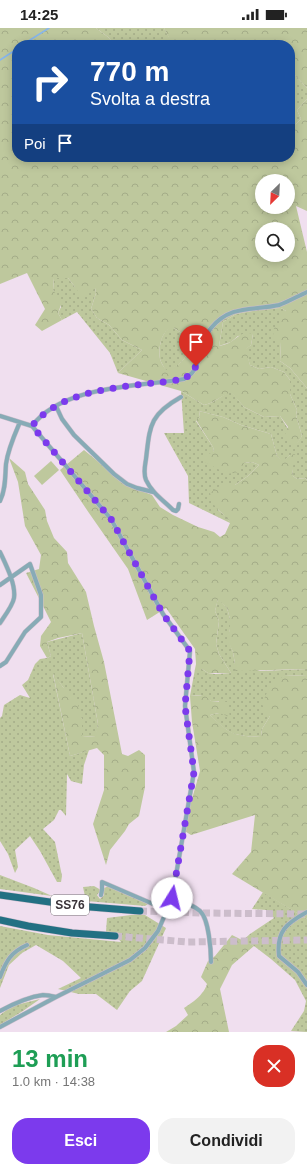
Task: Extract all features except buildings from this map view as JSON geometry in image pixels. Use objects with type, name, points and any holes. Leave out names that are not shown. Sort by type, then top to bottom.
[{"type":"highway","name":"SS76","points":[[0,895],[78,906],[140,911]]},
{"type":"highway","name":"SS76","points":[[0,920],[72,933],[115,936]]},
{"type":"street","points":[[32,426],[44,413],[76,396],[92,392],[184,379],[192,373],[206,337],[211,329],[220,320],[231,313],[246,308],[280,304],[307,292]]},
{"type":"street","points":[[179,504],[176,511],[173,510],[153,492],[144,474],[150,430],[153,420],[172,402],[181,397]]},
{"type":"street","points":[[56,406],[62,419],[74,434],[114,474],[127,484],[153,492]]},
{"type":"street","points":[[0,416],[32,426],[111,519],[163,614],[190,651],[185,706],[194,772],[172,898],[158,931],[145,948],[130,960],[0,1027]]},
{"type":"street","points":[[0,501],[4,488],[6,463],[10,446],[20,422]]},
{"type":"street","points":[[0,552],[12,580],[14,598],[0,623]]},
{"type":"street","points":[[0,585],[30,564],[41,595],[41,617],[25,632],[6,662],[0,666]]},
{"type":"street","points":[[101,895],[102,882],[167,910]]},
{"type":"street","points":[[172,898],[196,908],[204,915],[211,952],[211,962]]},
{"type":"street","points":[[307,912],[297,918],[280,934],[278,949],[279,956],[298,972],[307,986]]},
{"type":"street","points":[[0,977],[6,961],[17,949],[27,945]]},
{"type":"street","points":[[0,1011],[34,997],[44,995],[56,997]]},
{"type":"green space","points":[[0,28],[96,28],[111,40],[12,40],[12,162],[295,162],[295,124],[301,119],[297,110],[307,99],[307,211],[296,206],[307,252],[307,388],[290,368],[280,361],[281,342],[273,336],[274,328],[280,324],[280,316],[286,311],[281,308],[262,309],[236,314],[223,322],[219,346],[229,343],[244,334],[253,334],[251,345],[246,349],[250,365],[259,369],[271,367],[284,372],[290,380],[290,394],[297,410],[296,415],[302,436],[297,444],[289,442],[284,437],[288,427],[280,416],[264,417],[244,407],[231,392],[211,403],[204,405],[181,391],[118,373],[142,350],[122,340],[109,325],[97,318],[91,309],[96,293],[95,288],[83,299],[68,278],[54,278],[53,290],[60,301],[58,313],[62,320],[42,331],[35,325],[45,309],[27,273],[0,284]],"holes":[[[174,328],[192,340],[184,360],[166,370],[160,360],[159,351],[162,337],[167,330]]]},
{"type":"green space","points":[[96,28],[164,28],[170,40],[111,40]]},
{"type":"green space","points":[[164,28],[307,28],[307,88],[295,75],[295,40],[170,40]]},
{"type":"green space","points":[[295,75],[307,88],[307,99],[297,110],[301,119],[296,124]]},
{"type":"green space","points":[[54,278],[68,278],[75,287],[95,288],[96,293],[91,309],[97,318],[109,325],[122,340],[142,350],[118,373],[110,353],[77,312],[62,320],[58,313],[61,307],[53,290]]},
{"type":"green space","points":[[281,308],[286,311],[281,342],[280,361],[290,368],[307,388],[307,480],[305,478],[297,479],[293,476],[290,455],[283,462],[277,456],[271,434],[241,425],[223,417],[199,411],[200,417],[196,421],[213,447],[214,452],[244,463],[252,462],[259,465],[248,476],[235,485],[221,485],[218,510],[227,517],[230,523],[189,503],[188,476],[164,433],[184,433],[181,391],[204,405],[231,391],[244,407],[264,417],[280,416],[297,443],[302,436],[296,415],[297,410],[290,394],[290,380],[284,372],[271,367],[259,369],[250,365],[245,349],[251,345],[253,334],[238,336],[231,342],[219,346],[223,322],[236,314],[262,309]]},
{"type":"green space","points":[[170,327],[192,340],[184,360],[177,366],[166,371],[160,360],[159,351],[162,337]]},
{"type":"green space","points":[[199,411],[223,417],[241,425],[271,434],[277,456],[283,461],[290,455],[295,454],[297,463],[292,466],[293,476],[297,479],[305,478],[307,480],[307,669],[235,671],[233,652],[227,639],[230,629],[230,619],[227,608],[218,599],[215,611],[219,621],[216,644],[219,654],[231,673],[208,673],[202,669],[195,669],[195,649],[166,608],[147,620],[128,569],[60,470],[84,450],[127,485],[152,495],[160,507],[198,527],[214,532],[220,537],[225,534],[230,523],[215,506],[210,493],[221,485],[235,485],[248,476],[259,465],[252,462],[244,463],[239,472],[227,474],[205,462],[205,455],[214,452],[213,447],[196,420],[200,417]]},
{"type":"green space","points":[[9,458],[25,472],[28,484],[45,510],[47,521],[54,538],[67,552],[68,563],[86,592],[104,662],[122,754],[128,756],[139,750],[145,755],[145,787],[139,816],[129,824],[110,850],[106,865],[93,824],[104,790],[104,755],[97,748],[70,756],[53,673],[63,687],[77,701],[82,719],[82,736],[95,737],[98,724],[82,633],[47,642],[51,656],[47,658],[40,646],[41,636],[51,622],[26,573],[39,569],[41,555],[25,526],[18,482]]},
{"type":"green space","points":[[51,461],[59,470],[42,485],[34,476]]},
{"type":"green space","points":[[218,598],[227,608],[230,619],[228,639],[233,652],[235,664],[260,671],[307,669],[307,675],[284,676],[270,716],[262,729],[261,736],[243,736],[232,733],[220,725],[210,715],[219,713],[219,701],[211,701],[201,695],[190,696],[195,669],[202,669],[208,673],[215,674],[231,673],[219,654],[216,644],[219,621],[215,611]]},
{"type":"green space","points":[[82,633],[98,724],[96,737],[82,736],[82,719],[63,687],[53,674],[70,756],[89,750],[84,765],[82,784],[71,781],[67,774],[66,816],[61,810],[59,810],[54,820],[43,829],[55,842],[62,876],[61,882],[57,882],[30,836],[15,850],[18,867],[15,873],[8,854],[0,841],[0,718],[2,716],[4,705],[20,695],[30,698],[22,685],[28,680],[35,664],[40,659],[51,656],[47,642]]},
{"type":"green space","points":[[307,675],[307,919],[232,874],[251,852],[255,815],[191,835],[183,830],[200,771],[192,722],[190,696],[204,695],[211,701],[227,702],[230,717],[219,713],[210,715],[230,732],[239,735],[261,736],[262,729],[270,716],[266,714],[262,704],[271,683],[284,676]]},
{"type":"green space","points":[[0,875],[34,888],[52,896],[0,889]]},
{"type":"green space","points":[[94,886],[101,890],[97,895],[100,899],[104,895],[104,888],[109,886],[148,904],[145,906],[86,901],[83,887]]},
{"type":"green space","points":[[263,892],[307,919],[307,1032],[291,1031],[304,1011],[306,1001],[295,980],[254,946],[242,941],[274,918],[267,910],[252,909]]},
{"type":"green space","points":[[139,914],[145,915],[166,928],[142,981],[130,991],[117,1010],[96,994],[79,994],[58,989],[81,978],[63,961],[36,945],[22,953],[9,965],[0,988],[0,926],[48,935],[121,942],[113,932],[106,932],[107,918]]},
{"type":"green space","points":[[232,935],[254,946],[232,965],[220,989],[229,1032],[166,1032],[176,1026],[188,1015],[184,1008],[198,997],[207,985],[201,977],[208,961],[215,956]]},
{"type":"green space","points":[[40,999],[0,1025],[0,1015],[12,1006]]},
{"type":"waterway","points":[[30,40],[49,28]]},
{"type":"waterway","points":[[0,60],[12,52]]},
{"type":"tunnel","points":[[140,911],[307,914]]},
{"type":"tunnel","points":[[115,936],[188,942],[307,940]]},
{"type":"route","points":[[172,898],[194,772],[185,706],[190,651],[163,614],[111,519],[32,426],[44,413],[76,396],[126,386],[184,379],[192,373],[196,366]]}]
